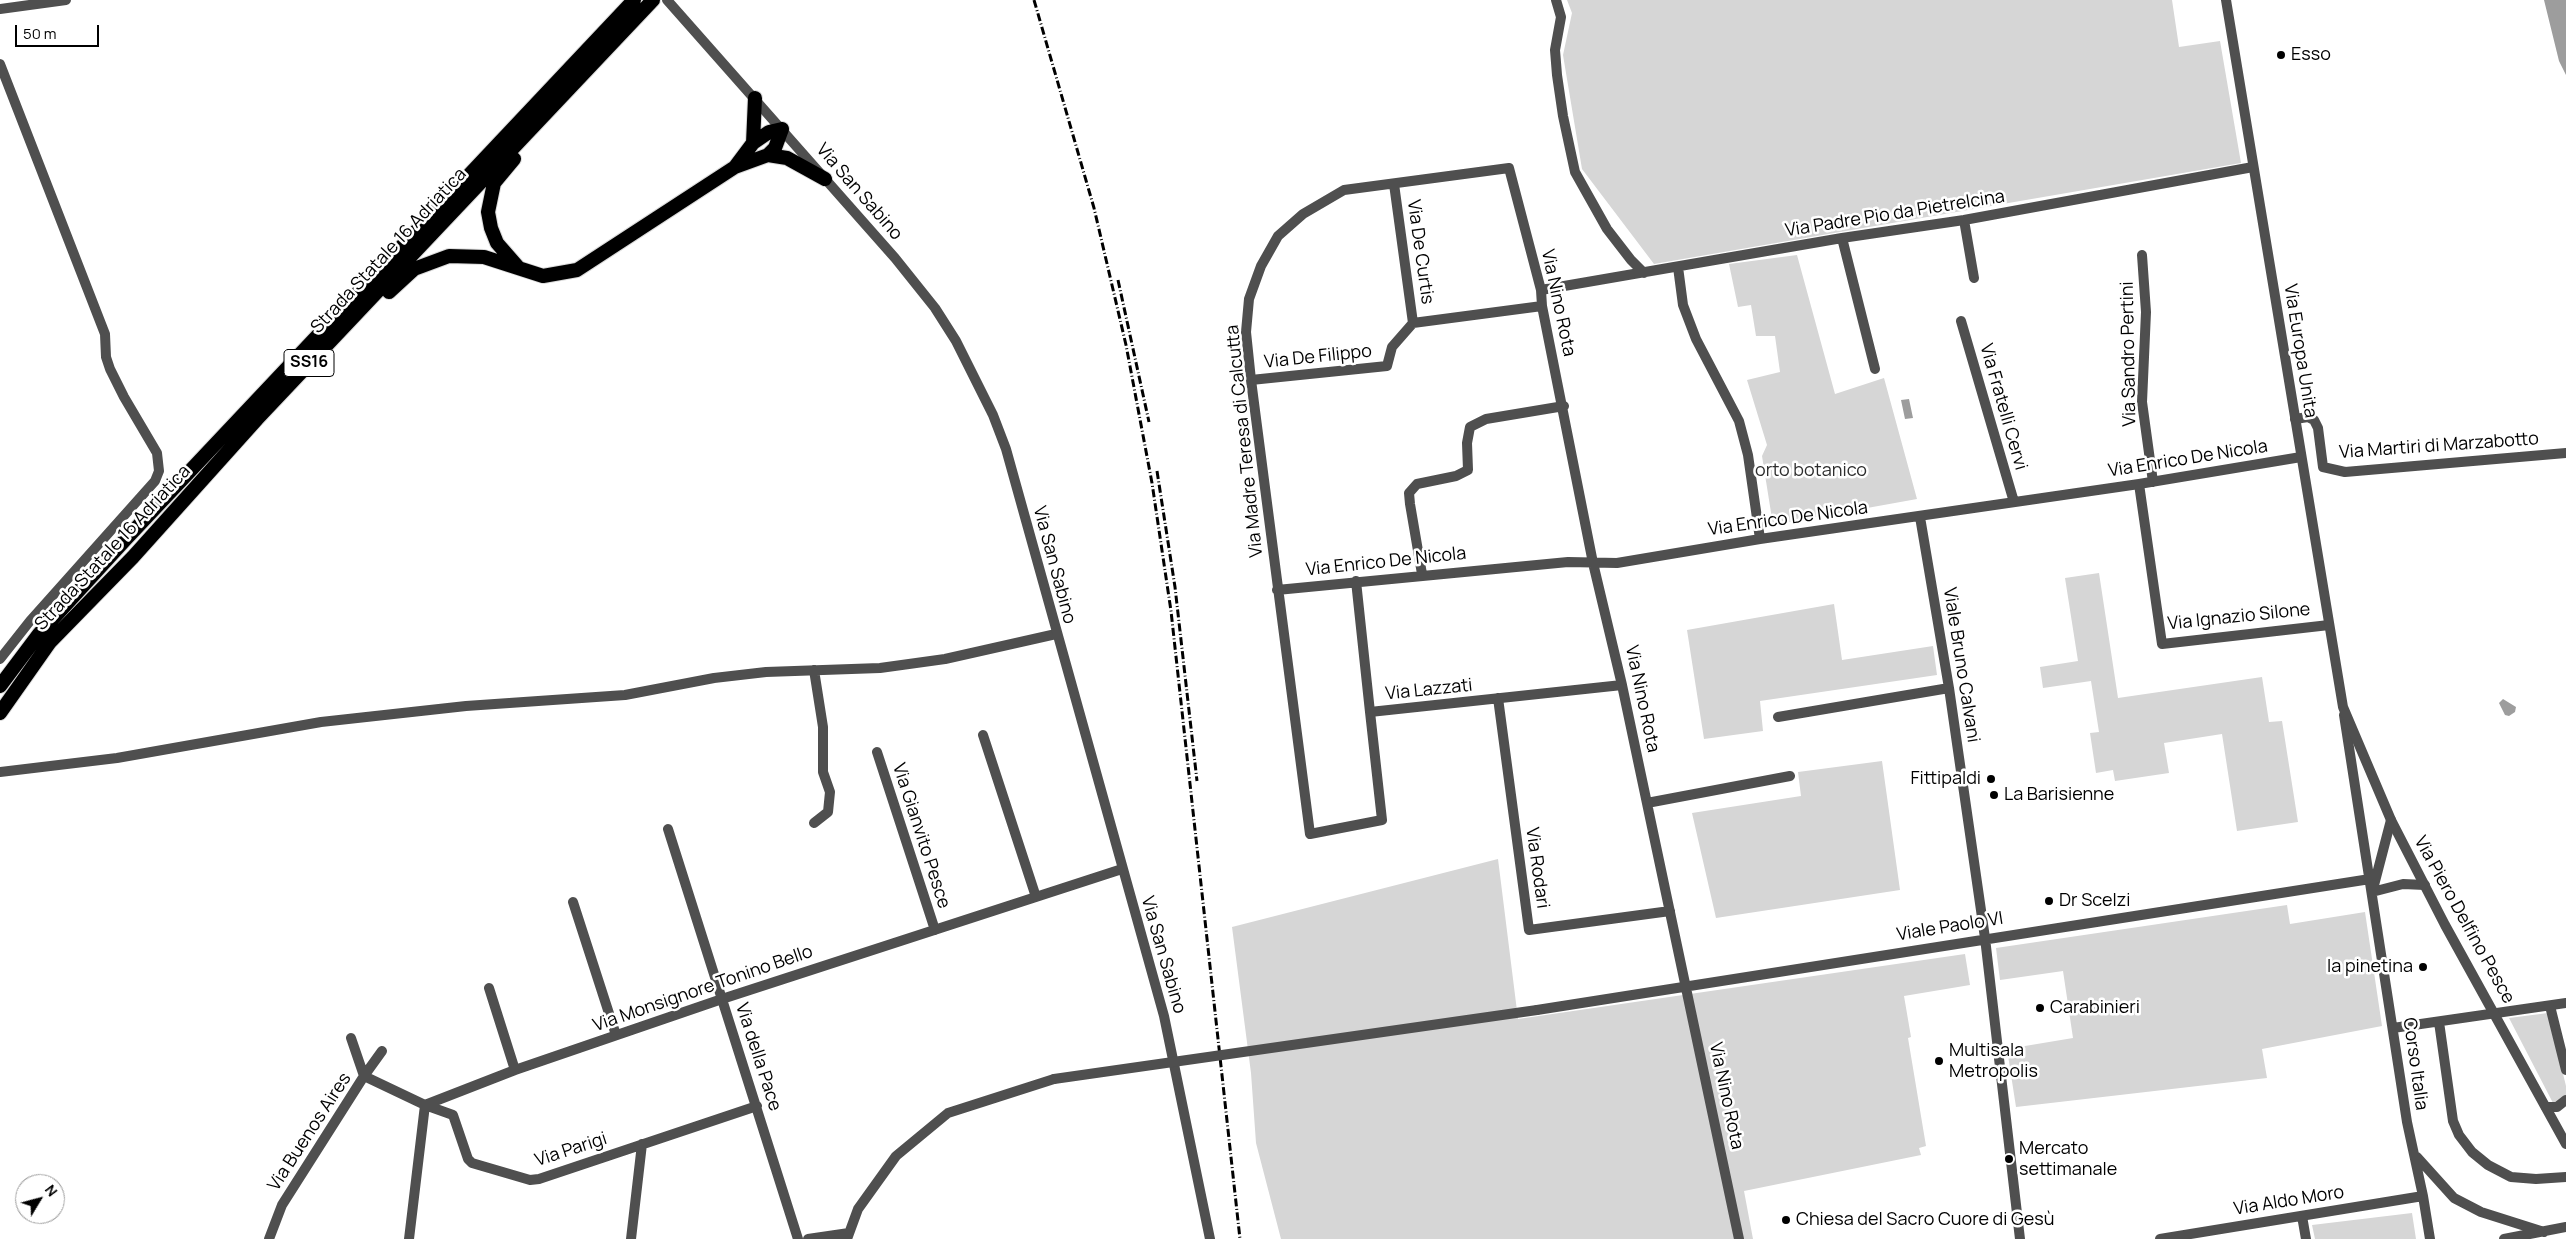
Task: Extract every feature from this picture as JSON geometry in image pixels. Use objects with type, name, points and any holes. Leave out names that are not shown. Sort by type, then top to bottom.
[{"type":"highway","name":"Strada Statale 16 Adriatica","points":[[0,713],[50,642],[132,557],[257,418],[623,25],[634,0]]},
{"type":"highway","name":"Strada Statale 16 Adriatica","points":[[0,686],[39,634],[110,556],[623,25],[653,0]]},
{"type":"highway","points":[[518,268],[497,243],[491,228],[488,212],[494,183],[605,63],[623,25]]},
{"type":"highway","points":[[753,143],[755,98]]},
{"type":"highway","points":[[735,167],[753,143],[769,132],[782,129]]},
{"type":"highway","points":[[257,418],[292,395],[400,281],[414,269],[449,256],[466,255],[484,257],[543,276],[577,270],[735,167],[768,155],[775,148],[782,129]]},
{"type":"highway","points":[[768,155],[787,158],[826,179]]},
{"type":"street","points":[[0,9],[66,0]]},
{"type":"street","name":"Via San Sabino","points":[[667,0],[895,258],[934,308],[975,376],[1006,449],[1164,1016],[1210,1239]]},
{"type":"street","points":[[1556,0],[1561,17],[1555,50],[1563,116],[1575,172],[1607,229],[1631,260],[1644,273]]},
{"type":"street","name":"Via Europa Unita","points":[[2226,0],[2343,707]]},
{"type":"street","points":[[0,64],[105,334],[106,357],[110,369],[128,405],[157,453],[159,471],[155,481],[30,621],[0,658]]},
{"type":"street","name":"Via Padre Pio da Pietrelcina","points":[[1541,290],[1678,268],[1842,238],[1964,220],[2253,167]]},
{"type":"street","name":"Via Madre Teresa di Calcutta","points":[[1370,712],[1382,820],[1310,834],[1251,380],[1246,332],[1249,299],[1260,266],[1278,236],[1303,214],[1344,190],[1509,168]]},
{"type":"street","name":"Via Nino Rota","points":[[1509,168],[1541,290],[1542,306],[1564,406],[1594,563],[1648,803],[1740,1239]]},
{"type":"street","name":"Via De Curtis","points":[[1394,184],[1413,324]]},
{"type":"street","points":[[1964,220],[1974,278]]},
{"type":"street","points":[[1842,238],[1875,369]]},
{"type":"street","name":"Via Sandro Pertini","points":[[2142,255],[2146,312],[2142,402],[2154,482]]},
{"type":"street","points":[[1678,268],[1686,314],[1696,339],[1739,421],[1748,455],[1760,539]]},
{"type":"street","points":[[1413,324],[1542,306]]},
{"type":"street","name":"Via Fratelli Cervi","points":[[1961,321],[2014,502]]},
{"type":"street","name":"Via De Filippo","points":[[1251,380],[1387,366],[1392,347],[1413,324]]},
{"type":"street","points":[[1422,574],[1409,493],[1417,484],[1456,476],[1468,470],[1466,443],[1470,427],[1486,419],[1564,406]]},
{"type":"street","name":"Via Martiri di Marzabotto","points":[[2294,419],[2308,417],[2314,420],[2318,428],[2323,467],[2345,472],[2566,453]]},
{"type":"street","name":"Via Enrico De Nicola","points":[[1277,590],[1422,574],[1568,562],[1617,563],[1760,539],[2154,482],[2301,457]]},
{"type":"street","name":"Via Ignazio Silone","points":[[2139,484],[2162,644],[2329,625]]},
{"type":"street","name":"Viale Bruno Calvani","points":[[1920,516],[1949,688],[1985,938],[2020,1239]]},
{"type":"street","name":"Via Lazzati","points":[[1356,581],[1370,712],[1622,685]]},
{"type":"street","points":[[0,772],[117,758],[321,722],[466,706],[624,696],[714,678],[814,670],[880,668],[945,659],[1056,634]]},
{"type":"street","points":[[814,670],[823,727],[823,772],[830,792],[828,812],[814,823]]},
{"type":"street","points":[[1778,717],[1949,688]]},
{"type":"street","name":"Via Rodari","points":[[1498,698],[1529,930],[1670,911]]},
{"type":"street","name":"Via Piero Delfino Pesce","points":[[2343,707],[2391,820],[2424,885],[2566,1144]]},
{"type":"street","name":"Corso Italia","points":[[2343,707],[2407,1122],[2415,1154],[2430,1239]]},
{"type":"street","points":[[983,735],[1036,897]]},
{"type":"street","name":"Via Gianvito Pesce","points":[[877,752],[935,930]]},
{"type":"street","points":[[1648,803],[1790,776]]},
{"type":"street","name":"Corso Italia","points":[[2372,892],[2391,820]]},
{"type":"street","name":"Via della Pace","points":[[668,829],[798,1239]]},
{"type":"street","name":"Via Monsignore Tonino Bello","points":[[425,1105],[515,1070],[722,999],[1122,869]]},
{"type":"street","name":"Viale Paolo VI","points":[[848,1236],[858,1209],[896,1156],[948,1113],[1054,1079],[1537,1010],[1985,938],[2370,879]]},
{"type":"street","points":[[2372,892],[2403,884],[2424,885]]},
{"type":"street","points":[[573,902],[616,1035]]},
{"type":"street","points":[[489,988],[515,1070]]},
{"type":"street","points":[[2393,1028],[2566,1003]]},
{"type":"street","points":[[2550,1006],[2566,1070]]},
{"type":"street","points":[[2439,1022],[2453,1121],[2459,1135],[2472,1152],[2488,1166],[2511,1176],[2536,1179],[2566,1177]]},
{"type":"street","name":"Via Buenos Aires","points":[[350,1038],[357,1062],[364,1076],[425,1105]]},
{"type":"street","points":[[364,1076],[382,1051]]},
{"type":"street","name":"Via Buenos Aires","points":[[269,1239],[282,1204],[364,1076]]},
{"type":"street","points":[[2546,1107],[2557,1107],[2566,1100]]},
{"type":"street","points":[[409,1239],[425,1105]]},
{"type":"street","name":"Via Parigi","points":[[425,1105],[453,1115],[468,1159],[472,1163],[530,1180],[539,1179],[757,1106]]},
{"type":"street","points":[[631,1239],[642,1144]]},
{"type":"street","points":[[2415,1154],[2454,1198],[2481,1212],[2544,1232]]},
{"type":"street","name":"Via Aldo Moro","points":[[2160,1239],[2423,1196]]},
{"type":"street","points":[[2302,1216],[2306,1239]]},
{"type":"street","points":[[2504,1239],[2566,1228]]},
{"type":"street","points":[[808,1239],[848,1236]]},
{"type":"green space","points":[[1567,0],[2172,0],[2179,47],[2220,41],[2241,163],[1654,264],[1582,169],[1563,55],[1572,13]]},
{"type":"green space","name":"orto botanico","points":[[1797,255],[1835,394],[1884,378],[1917,499],[1773,525],[1762,456],[1767,445],[1747,380],[1780,372],[1775,336],[1756,336],[1751,305],[1738,307],[1729,264]]},
{"type":"green space","points":[[2099,573],[2118,698],[2262,677],[2269,722],[2282,721],[2298,822],[2237,831],[2222,734],[2164,743],[2169,773],[2115,781],[2113,770],[2096,773],[2090,733],[2099,732],[2091,681],[2043,688],[2040,667],[2078,661],[2065,578]]},
{"type":"green space","points":[[1834,604],[1842,660],[1933,646],[1937,675],[1760,701],[1763,731],[1704,739],[1687,630]]},
{"type":"green space","points":[[1882,761],[1900,890],[1716,918],[1692,813],[1801,796],[1798,772]]},
{"type":"green space","points":[[1498,859],[1518,1019],[1965,954],[1970,985],[1904,996],[1911,1037],[1908,1038],[1926,1146],[1919,1148],[1921,1155],[1744,1191],[1753,1239],[1281,1239],[1256,1143],[1251,1073],[1232,927]]},
{"type":"green space","points":[[2287,905],[2290,924],[2365,912],[2382,1026],[2262,1049],[2267,1078],[2016,1107],[2007,1049],[2073,1038],[2063,971],[2000,980],[1996,948]]},
{"type":"green space","points":[[2548,1013],[2566,1086],[2566,1097],[2553,1103],[2509,1018]]},
{"type":"green space","points":[[2412,1213],[2416,1239],[2315,1239],[2312,1225]]},
{"type":"shaded area","points":[[2544,0],[2566,0],[2566,75],[2559,61]]},
{"type":"shaded area","points":[[1909,399],[1913,418],[1905,419],[1901,400]]},
{"type":"shaded area","points":[[2503,699],[2516,707],[2515,712],[2509,716],[2505,715],[2499,703]]},
{"type":"railway","points":[[1034,0],[1094,208],[1126,345],[1152,483],[1171,611],[1240,1239]]},
{"type":"railway","points":[[1118,280],[1149,422]]},
{"type":"railway","points":[[1157,471],[1175,587],[1197,781]]},
{"type":"place","name":"Esso","points":[[2281,55]]},
{"type":"place","name":"Fittipaldi","points":[[1991,779]]},
{"type":"place","name":"La Barisienne","points":[[1994,795]]},
{"type":"place","name":"Dr Scelzi","points":[[2049,901]]},
{"type":"place","name":"la pinetina","points":[[2423,967]]},
{"type":"place","name":"Carabinieri","points":[[2040,1008]]},
{"type":"place","name":"Multisala Metropolis","points":[[1939,1061]]},
{"type":"place","name":"Mercato settimanale","points":[[2009,1159]]},
{"type":"place","name":"Chiesa del Sacro Cuore di Gesù","points":[[1786,1220]]}]
